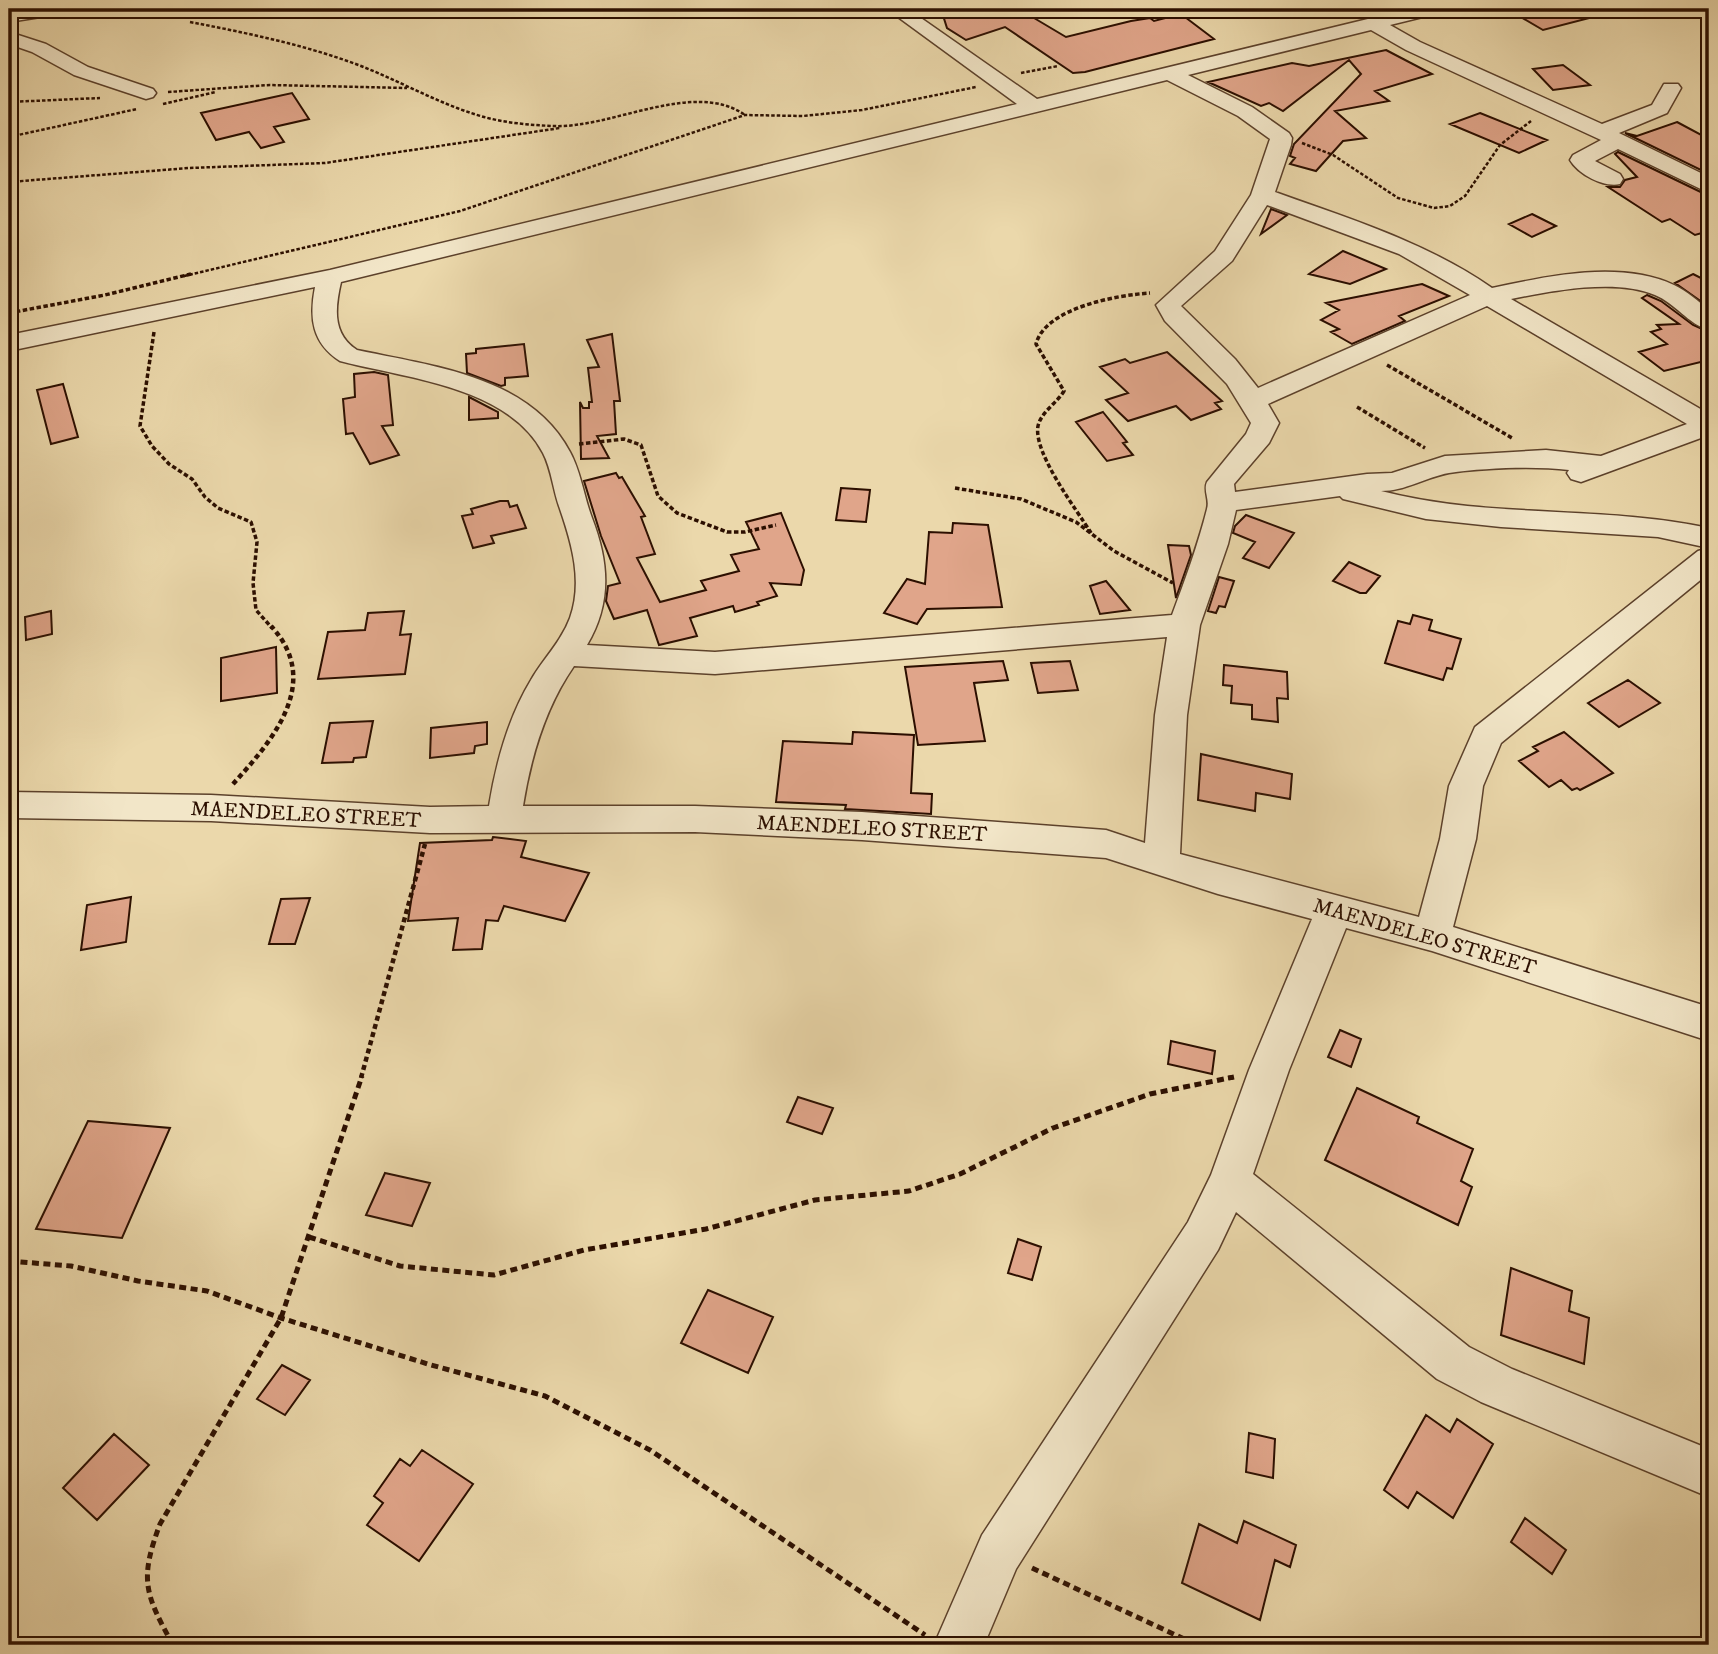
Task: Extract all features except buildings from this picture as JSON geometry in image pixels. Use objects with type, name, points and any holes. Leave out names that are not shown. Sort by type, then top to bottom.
[{"type":"street","points":[[9,16],[53,9]]},
{"type":"street","points":[[897,9],[1034,106]]},
{"type":"street","points":[[9,343],[330,277],[1432,9]]},
{"type":"street","points":[[1373,23],[1413,46],[1553,109],[1709,186]]},
{"type":"street","points":[[9,38],[39,48],[81,71],[149,102]]},
{"type":"street","points":[[1162,861],[1171,715],[1184,625],[1213,544],[1223,503],[1219,486],[1259,437],[1265,422],[1254,400],[1235,373],[1169,311],[1168,305],[1224,256],[1262,195],[1281,138],[1266,123],[1170,73]]},
{"type":"street","points":[[1612,179],[1583,164],[1581,160],[1609,136],[1660,109],[1671,88]]},
{"type":"street","points":[[1262,195],[1386,240],[1461,276],[1488,296],[1708,425],[1685,436],[1572,476]]},
{"type":"street","points":[[330,277],[323,306],[328,342],[336,350],[349,356],[457,379],[503,398],[527,416],[554,447],[586,538],[591,597],[587,616],[527,720],[512,769],[504,819]]},
{"type":"street","points":[[1254,400],[1488,296],[1521,289],[1625,281],[1663,288],[1709,322]]},
{"type":"street","points":[[1223,503],[1405,480],[1445,465],[1546,459],[1601,466]]},
{"type":"street","points":[[1337,488],[1404,507],[1438,512],[1549,522],[1652,527],[1709,538]]},
{"type":"street","points":[[1432,936],[1458,839],[1466,786],[1487,736],[1709,558]]},
{"type":"street","points":[[564,654],[646,661],[715,663],[1184,625]]},
{"type":"street","name":"MAENDELEO STREET","points":[[9,805],[211,808],[430,820],[695,819],[862,826],[1106,844],[1217,880],[1432,936],[1709,1024]]},
{"type":"street","points":[[944,1641],[1203,1236],[1230,1181],[1269,1070],[1335,909]]},
{"type":"street","points":[[1230,1181],[1453,1363],[1497,1386],[1709,1473]]},
{"type":"path","points":[[190,22],[278,42],[358,65],[444,104],[482,116],[524,124],[572,126]]},
{"type":"path","points":[[9,313],[105,295],[362,232],[460,211],[745,116],[792,117],[843,113],[906,103],[999,81],[1030,70],[1058,66]]},
{"type":"path","points":[[9,137],[149,102],[230,89],[270,85],[411,88]]},
{"type":"path","points":[[9,102],[92,99],[149,102],[230,89]]},
{"type":"path","points":[[9,182],[188,168],[325,163],[572,126],[707,101],[731,104],[745,116]]},
{"type":"path","points":[[1281,138],[1328,152],[1403,200],[1421,206],[1441,208],[1465,197],[1505,136],[1553,109]]},
{"type":"path","points":[[1091,533],[1061,486],[1036,435],[1046,411],[1057,402],[1064,391],[1036,346],[1037,336],[1044,328],[1080,307],[1115,296],[1134,292],[1175,298]]},
{"type":"path","points":[[156,314],[146,362],[145,397],[140,426],[152,446],[169,464],[192,479],[205,497],[218,508],[251,522],[257,541],[253,583],[256,610],[280,636],[289,651],[293,684],[288,710],[266,748],[211,808]]},
{"type":"path","points":[[1365,351],[1546,459]]},
{"type":"path","points":[[1357,407],[1418,444],[1445,465]]},
{"type":"path","points":[[554,447],[624,439],[635,442],[641,445],[658,496],[677,513],[727,532],[745,532],[776,525]]},
{"type":"path","points":[[955,488],[1021,499],[1076,522],[1114,551],[1195,594]]},
{"type":"path","points":[[173,1645],[148,1601],[144,1576],[148,1555],[160,1524],[281,1318],[356,1098],[412,897],[430,820]]},
{"type":"path","points":[[309,1237],[400,1266],[495,1275],[584,1250],[706,1229],[815,1200],[909,1191],[960,1174],[1052,1129],[1150,1094],[1269,1070]]},
{"type":"path","points":[[9,1261],[71,1266],[138,1281],[206,1291],[281,1318],[430,1365],[545,1396],[650,1450],[944,1641]]},
{"type":"path","points":[[999,1552],[1197,1645]]}]
